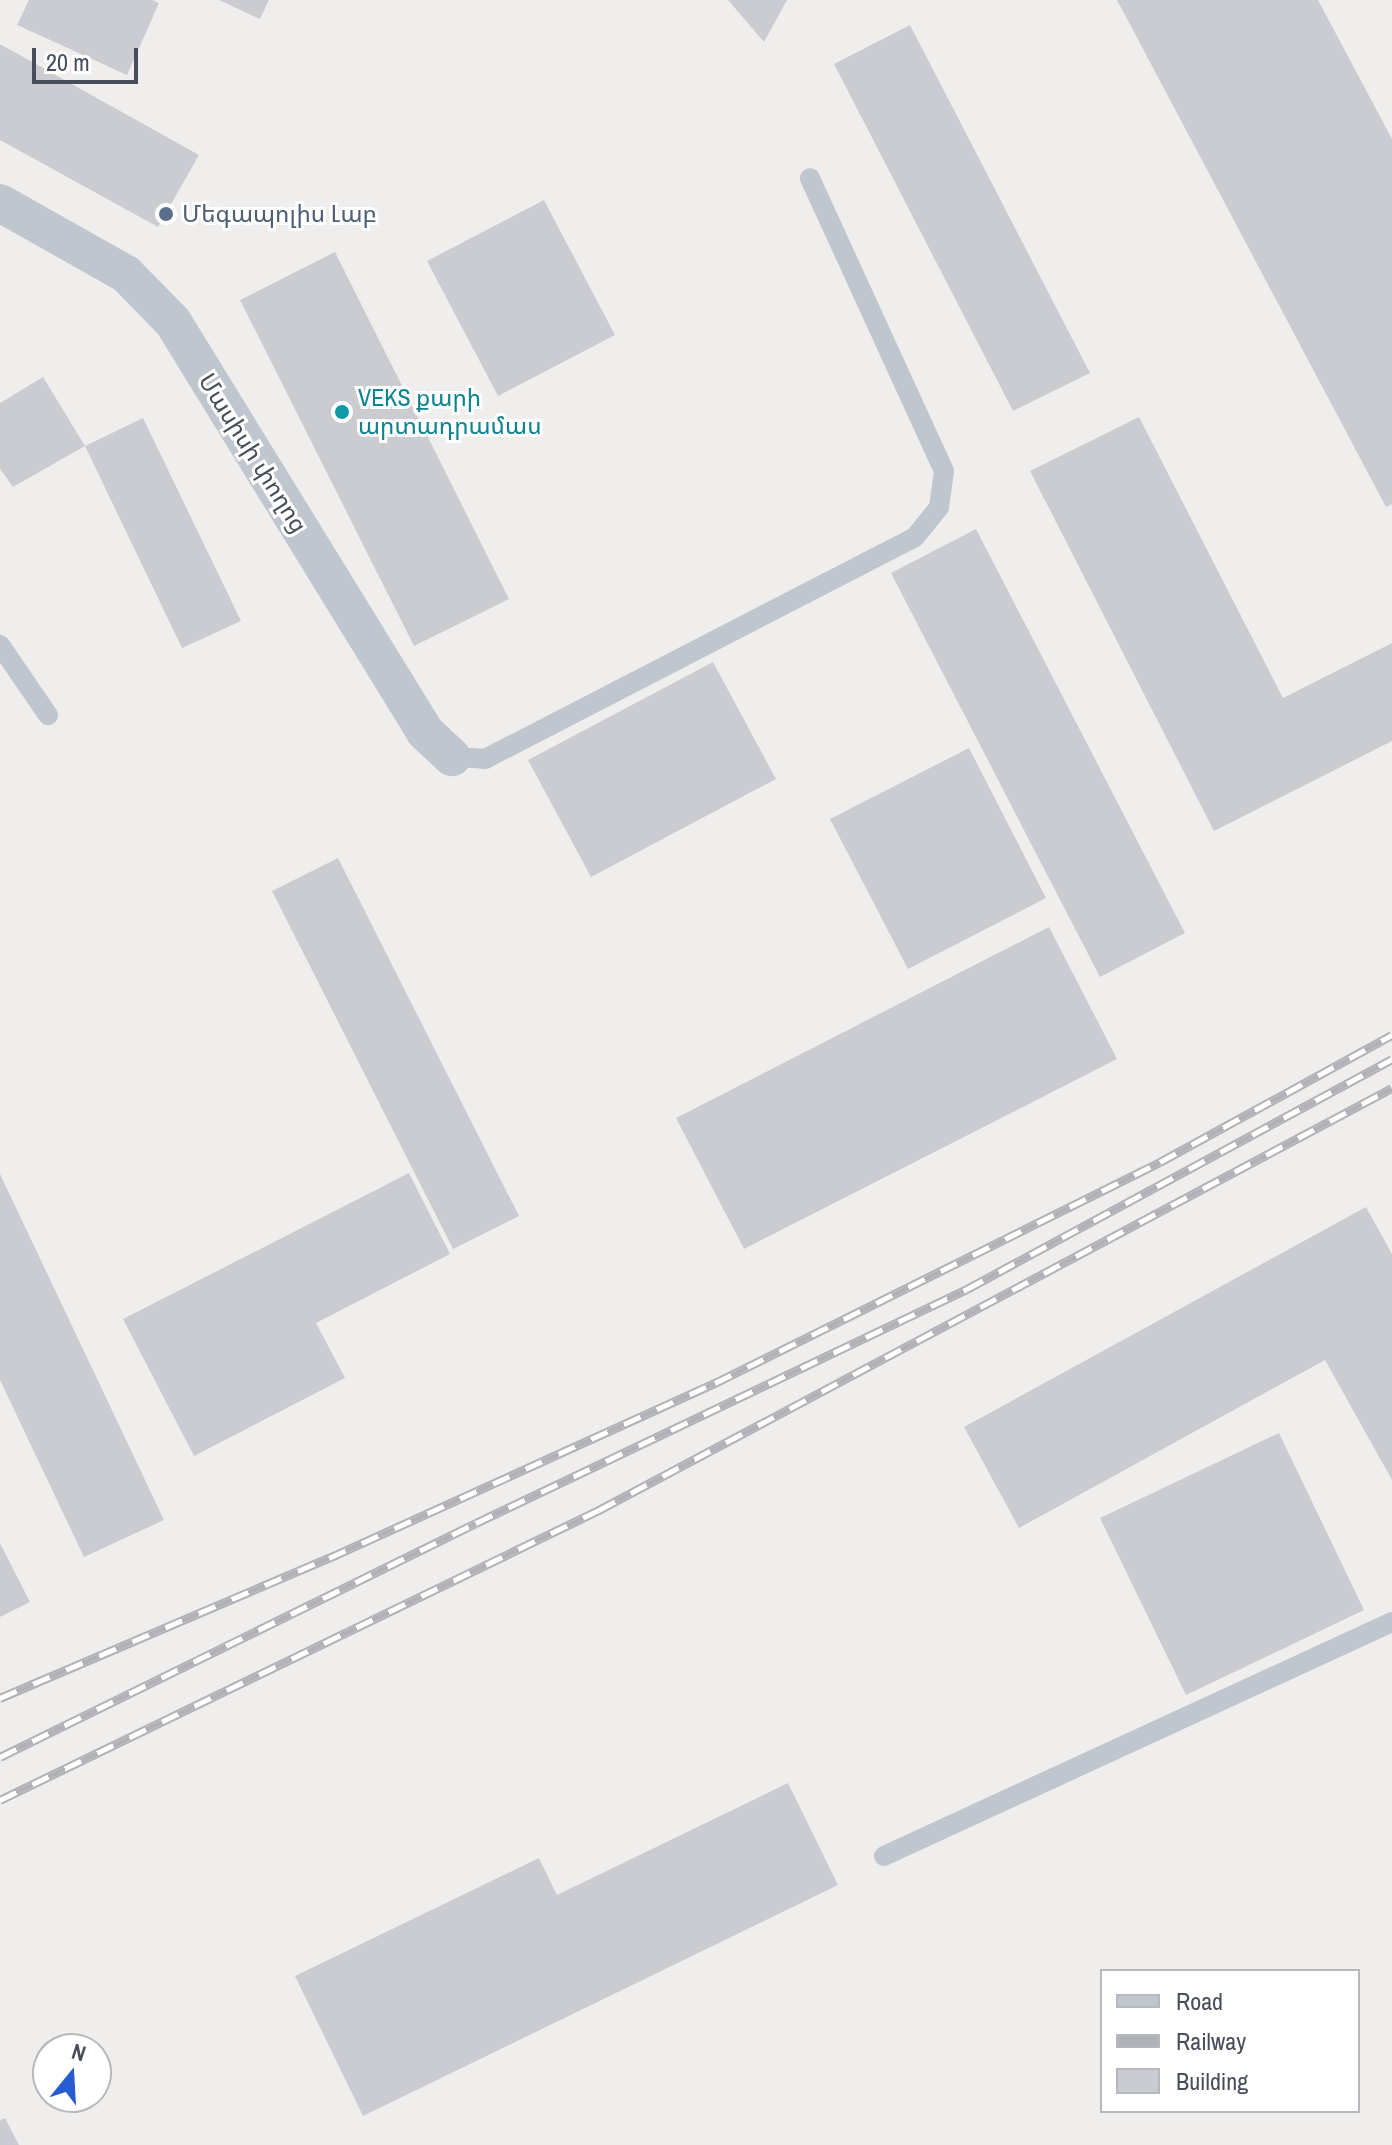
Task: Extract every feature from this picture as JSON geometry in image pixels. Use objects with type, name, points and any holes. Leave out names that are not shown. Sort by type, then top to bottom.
[{"type":"street","name":"Մասիսի փողոց","points":[[0,203],[126,274],[173,322],[425,732],[452,757]]},
{"type":"lane","points":[[452,757],[485,759],[915,537],[939,507],[944,471],[810,178]]},
{"type":"lane","points":[[0,645],[48,715]]},
{"type":"lane","points":[[884,1856],[1392,1622]]},
{"type":"building","points":[[29,0],[152,0],[159,3],[127,75],[17,25]]},
{"type":"building","points":[[219,0],[269,0],[260,19]]},
{"type":"building","points":[[728,0],[787,0],[764,42]]},
{"type":"building","points":[[1117,0],[1318,0],[1392,139],[1392,504],[1386,507]]},
{"type":"building","points":[[910,25],[1090,373],[1013,411],[834,64]]},
{"type":"building","points":[[0,44],[199,155],[158,227],[0,140]]},
{"type":"building","points":[[544,200],[615,335],[498,396],[427,261]]},
{"type":"building","points":[[335,252],[509,599],[414,646],[240,300]]},
{"type":"building","points":[[43,377],[85,446],[13,487],[0,469],[0,403]]},
{"type":"building","points":[[1139,417],[1283,698],[1392,643],[1392,741],[1214,831],[1030,471]]},
{"type":"building","points":[[143,418],[241,621],[182,648],[85,446]]},
{"type":"building","points":[[976,529],[1185,933],[1100,977],[891,573]]},
{"type":"building","points":[[713,662],[776,779],[591,877],[528,760]]},
{"type":"building","points":[[969,748],[1046,898],[908,969],[830,819]]},
{"type":"building","points":[[338,858],[519,1216],[453,1249],[272,891]]},
{"type":"building","points":[[1049,927],[1117,1059],[744,1249],[676,1118]]},
{"type":"building","points":[[409,1173],[450,1254],[316,1323],[345,1378],[194,1456],[123,1319]]},
{"type":"building","points":[[0,1174],[164,1520],[84,1557],[0,1380]]},
{"type":"building","points":[[1366,1207],[1392,1254],[1392,1480],[1325,1360],[1019,1528],[964,1427]]},
{"type":"building","points":[[1279,1433],[1364,1610],[1186,1695],[1100,1518]]},
{"type":"building","points":[[0,1543],[30,1602],[0,1617]]},
{"type":"building","points":[[788,1783],[838,1885],[363,2116],[295,1976],[539,1858],[557,1895]]},
{"type":"building","points":[[5,2118],[19,2145],[0,2145],[0,2120]]},
{"type":"railway","points":[[0,1698],[329,1558],[715,1383],[1160,1162],[1392,1035]]},
{"type":"railway","points":[[0,1757],[476,1523],[967,1289],[1392,1059]]},
{"type":"railway","points":[[0,1800],[599,1510],[1392,1088]]},
{"type":"place","name":"Մեգապոլիս Լաբ","points":[[166,214]]},
{"type":"place","name":"VEKS քարի արտադրամաս","points":[[342,412]]}]
